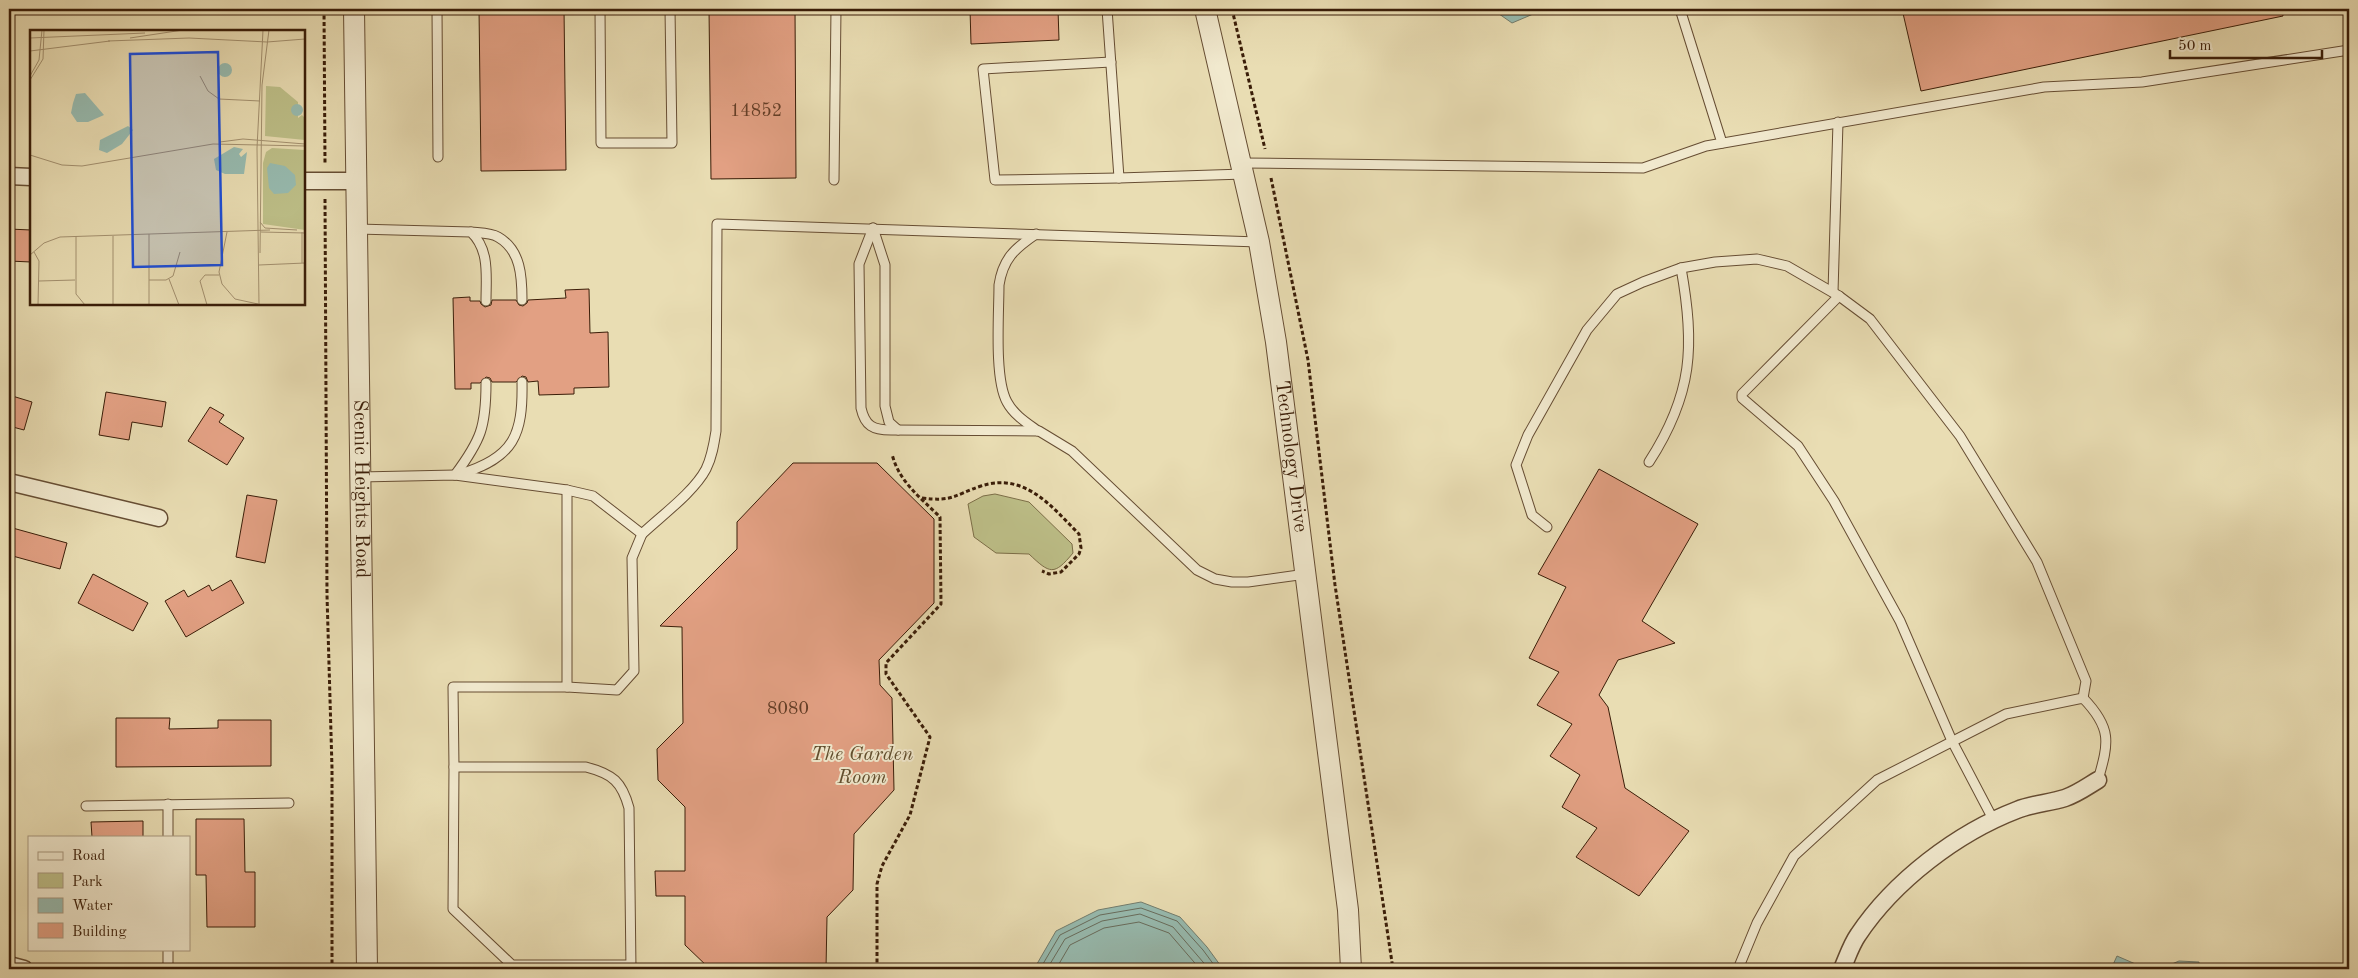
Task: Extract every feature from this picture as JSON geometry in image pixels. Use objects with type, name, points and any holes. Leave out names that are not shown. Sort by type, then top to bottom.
[{"type":"street","name":"Scenic Heights Road","points":[[354,9],[367,969]]},
{"type":"street","name":"Technology Drive","points":[[1205,9],[1259,242],[1276,342],[1348,910],[1351,969]]},
{"type":"street","points":[[9,176],[30,177]]},
{"type":"street","points":[[305,181],[357,181]]},
{"type":"street","points":[[9,482],[159,518]]},
{"type":"street","points":[[1842,969],[1857,935],[1894,892],[1930,858],[1972,831],[1994,820],[2018,810],[2067,798],[2098,780]]},
{"type":"street","name":"Technology Drive","points":[[1348,910],[1363,969]]},
{"type":"street","points":[[9,965],[24,969]]},
{"type":"lane","points":[[437,9],[438,157]]},
{"type":"lane","points":[[600,9],[601,143],[672,143],[670,9]]},
{"type":"lane","points":[[834,180],[836,9]]},
{"type":"lane","points":[[1107,9],[1119,178]]},
{"type":"lane","points":[[1680,9],[1722,143]]},
{"type":"lane","points":[[1111,62],[983,69],[994,180],[1119,178],[1243,169],[1268,164],[1644,168],[1706,146],[2044,87],[2142,82],[2349,50]]},
{"type":"lane","points":[[1838,122],[1836,294],[1742,394],[1742,398],[1798,446],[1834,501],[1900,621],[1952,741],[1994,820]]},
{"type":"lane","points":[[454,767],[586,767],[602,771],[616,780],[625,792],[629,808],[631,967],[512,966],[453,909],[453,687],[567,687],[617,690],[634,671],[632,558],[642,534],[692,486],[705,470],[712,451],[716,431],[717,224],[1259,242]]},
{"type":"lane","points":[[357,228],[471,232],[497,236],[512,248],[522,273],[522,300]]},
{"type":"lane","points":[[873,228],[860,264],[861,408],[864,421],[870,427],[879,430],[1038,431]]},
{"type":"lane","points":[[873,228],[886,265],[885,406],[889,422],[898,430]]},
{"type":"lane","points":[[471,232],[480,241],[485,260],[486,300]]},
{"type":"lane","points":[[1036,234],[1009,256],[1001,269],[999,286],[1001,385],[1007,401],[1016,414],[1038,431],[1059,441],[1072,451],[1197,570],[1209,576],[1232,582],[1248,582],[1306,574]]},
{"type":"lane","points":[[1547,527],[1532,515],[1516,465],[1528,435],[1587,330],[1617,294],[1642,282],[1681,268],[1715,262],[1757,259],[1787,266],[1836,294],[1870,319],[1960,436],[2037,562],[2086,681],[2083,698]]},
{"type":"lane","points":[[1649,462],[1666,435],[1679,404],[1689,368],[1690,336],[1681,268]]},
{"type":"lane","points":[[455,475],[483,467],[503,454],[518,431],[522,410],[522,382]]},
{"type":"lane","points":[[455,475],[473,452],[484,427],[486,383]]},
{"type":"lane","points":[[359,477],[455,475],[567,490],[593,496],[642,534]]},
{"type":"lane","points":[[567,490],[567,687]]},
{"type":"lane","points":[[1738,969],[1757,924],[1794,856],[1877,780],[2006,714],[2083,698]]},
{"type":"lane","points":[[2083,698],[2094,709],[2105,727],[2106,750],[2098,780]]},
{"type":"lane","points":[[86,806],[289,803]]},
{"type":"lane","points":[[168,804],[168,836]]},
{"type":"lane","points":[[168,950],[168,969]]},
{"type":"path","points":[[324,9],[332,969]]},
{"type":"path","points":[[1232,9],[1268,164],[1308,360],[1334,585],[1393,969]]},
{"type":"path","points":[[877,969],[877,884],[882,866],[910,815],[930,737],[886,674],[886,663],[941,604],[940,517],[908,486],[896,469],[892,454]]},
{"type":"path","points":[[921,498],[943,500],[996,482],[1014,484],[1034,492],[1079,534],[1081,541],[1079,554],[1061,572],[1048,574],[1042,571]]},
{"type":"green space","points":[[995,494],[1029,502],[1072,544],[1073,553],[1061,566],[1052,570],[1042,566],[1029,554],[996,553],[974,537],[968,504],[983,496]]},
{"type":"water","points":[[1492,9],[1545,9],[1512,23]]},
{"type":"water","points":[[1141,902],[1180,917],[1207,947],[1223,969],[1034,969],[1056,931],[1098,910]]},
{"type":"water","points":[[2117,956],[2147,969],[2111,969]]},
{"type":"water","points":[[2179,961],[2199,962],[2199,969],[2160,969]]},
{"type":"building","points":[[479,9],[564,9],[566,170],[481,171]]},
{"type":"building","points":[[709,9],[795,9],[796,178],[711,179]]},
{"type":"building","points":[[970,9],[1058,9],[1059,40],[971,44]]},
{"type":"building","points":[[1902,9],[2282,9],[2283,16],[1921,91]]},
{"type":"building","points":[[9,229],[30,230],[30,262],[9,261]]},
{"type":"building","points":[[589,289],[590,333],[608,332],[609,387],[574,388],[574,394],[539,395],[538,381],[528,382],[526,377],[522,376],[516,382],[492,382],[490,378],[486,377],[480,383],[471,383],[471,389],[455,389],[453,298],[470,297],[470,301],[480,301],[485,307],[491,305],[492,300],[516,300],[519,305],[523,306],[528,300],[566,298],[565,290]]},
{"type":"building","points":[[106,392],[166,402],[162,427],[132,422],[129,440],[99,435]]},
{"type":"building","points":[[9,395],[32,402],[24,430],[9,426]]},
{"type":"building","points":[[210,407],[224,415],[219,422],[244,438],[227,465],[188,441]]},
{"type":"building","points":[[793,463],[877,463],[934,519],[934,603],[879,660],[880,685],[892,698],[894,790],[854,834],[853,890],[827,917],[826,969],[710,969],[685,945],[685,896],[656,896],[655,871],[685,871],[685,807],[658,780],[657,749],[683,723],[682,627],[660,626],[737,549],[737,522]]},
{"type":"building","points":[[1599,469],[1698,524],[1642,621],[1675,643],[1618,660],[1599,695],[1608,707],[1625,788],[1689,831],[1639,896],[1576,857],[1597,828],[1562,807],[1580,775],[1550,756],[1572,724],[1537,705],[1559,672],[1529,658],[1566,587],[1538,574]]},
{"type":"building","points":[[247,495],[277,500],[265,563],[236,557]]},
{"type":"building","points":[[9,527],[67,543],[60,569],[9,555]]},
{"type":"building","points":[[93,574],[148,603],[133,631],[78,603]]},
{"type":"building","points":[[231,580],[244,603],[186,637],[165,601],[184,590],[188,597],[209,585],[212,591]]},
{"type":"building","points":[[116,718],[170,718],[169,729],[218,728],[218,720],[271,720],[271,766],[116,767]]},
{"type":"building","points":[[196,819],[244,819],[245,872],[255,872],[255,927],[207,927],[206,875],[196,875]]},
{"type":"building","points":[[143,821],[143,836],[92,836],[91,822]]},
{"type":"park label","name":"The Garden Room","points":[[862,766]]}]
